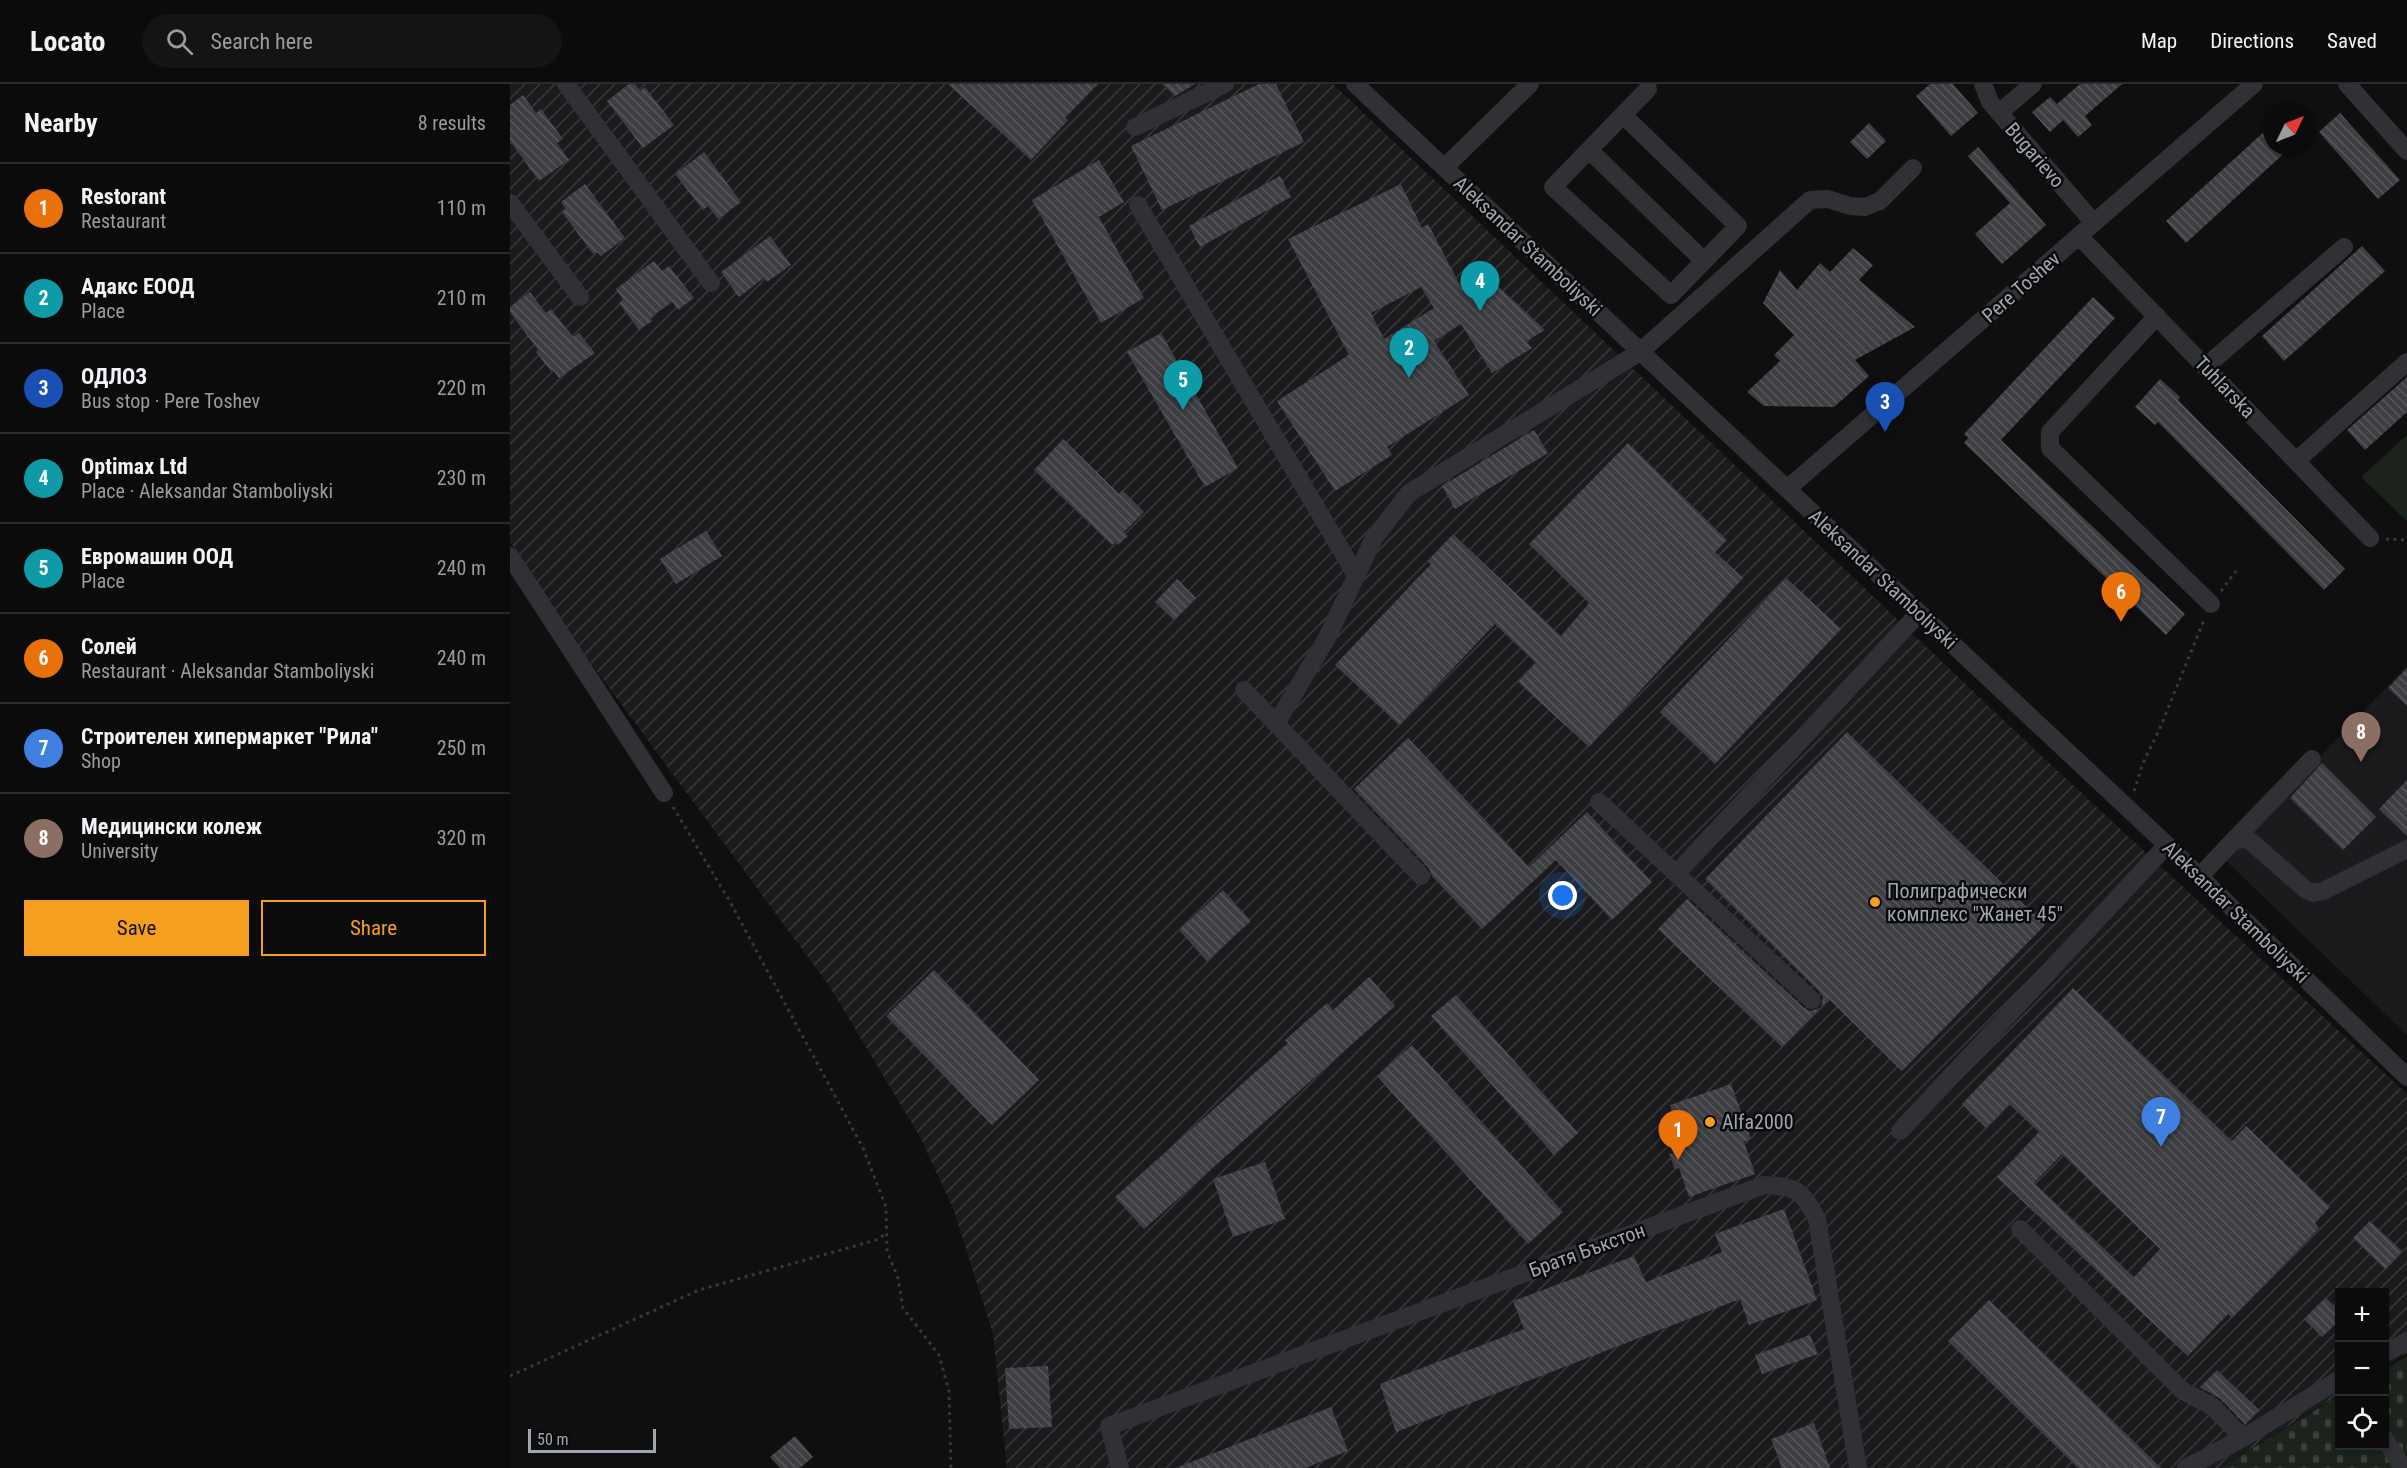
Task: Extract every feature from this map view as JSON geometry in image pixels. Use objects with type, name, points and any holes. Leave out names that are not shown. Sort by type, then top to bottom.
[{"type":"street","points":[[566,84],[711,283]]},
{"type":"street","points":[[1135,127],[1225,84]]},
{"type":"street","name":"Aleksandar Stamboliyski","points":[[1355,84],[2168,845],[2407,1077]]},
{"type":"street","points":[[1445,167],[1530,84]]},
{"type":"street","name":"Bugarievo","points":[[1983,84],[1990,102],[2094,223]]},
{"type":"street","points":[[1999,113],[2032,84]]},
{"type":"street","name":"Pere Toshev","points":[[1787,489],[2253,84]]},
{"type":"street","points":[[2347,84],[2407,151]]},
{"type":"street","points":[[1623,115],[1738,226],[1671,295],[1553,187],[1648,89]]},
{"type":"street","points":[[1589,150],[1704,261]]},
{"type":"street","points":[[1276,724],[1327,638],[1374,538],[1409,493],[1640,352],[1810,200],[1828,199],[1850,206],[1865,207],[1880,201],[1913,168]]},
{"type":"street","points":[[510,203],[580,297]]},
{"type":"street","points":[[1138,205],[1356,575]]},
{"type":"street","name":"Tuhlarska","points":[[2079,236],[2370,538]]},
{"type":"street","points":[[2205,367],[2344,247]]},
{"type":"street","points":[[1682,283],[1698,301]]},
{"type":"street","points":[[2157,316],[2050,432],[2050,448],[2211,604]]},
{"type":"street","points":[[2296,461],[2407,362]]},
{"type":"street","points":[[510,556],[664,793]]},
{"type":"street","points":[[1676,874],[1919,613]]},
{"type":"street","points":[[1244,690],[1421,876]]},
{"type":"street","points":[[2200,876],[2312,759]]},
{"type":"street","points":[[1599,802],[1812,1000]]},
{"type":"street","points":[[2234,840],[2248,839],[2304,889],[2313,893],[2323,891],[2407,849]]},
{"type":"street","points":[[1900,1131],[2168,845]]},
{"type":"street","name":"Братя Бъкстон","points":[[1120,1468],[1108,1426],[1764,1185],[1786,1185],[1805,1196],[1817,1219],[1858,1468]]},
{"type":"street","points":[[2020,1229],[2183,1391],[2212,1407],[2243,1438]]},
{"type":"street","points":[[2389,1352],[2407,1341]]},
{"type":"street","points":[[2186,1468],[2243,1438],[2335,1382]]},
{"type":"street","points":[[2389,1445],[2403,1468]]},
{"type":"path","points":[[2129,809],[2143,763],[2160,728],[2211,604],[2236,571]]},
{"type":"path","points":[[664,793],[729,900],[863,1148],[886,1207],[888,1251],[898,1278],[903,1308],[939,1355],[950,1391],[951,1468]]},
{"type":"path","points":[[510,1376],[699,1290],[876,1240],[886,1234]]},
{"type":"shaded area","points":[[510,84],[1333,84],[2035,750],[2407,1094],[2407,1353],[2389,1364],[2389,1288],[2335,1288],[2335,1397],[2219,1468],[1007,1468],[993,1334],[953,1208],[920,1137],[830,987],[576,643],[510,542]]},
{"type":"shaded area","points":[[2407,666],[2407,1035],[2223,858]]},
{"type":"green space","points":[[2407,435],[2407,521],[2361,477]]},
{"type":"green space","points":[[2407,1356],[2407,1468],[2220,1468],[2335,1398],[2335,1450],[2389,1450],[2389,1367]]},
{"type":"building","points":[[629,84],[635,84],[640,91],[645,87],[674,125],[643,148],[607,101]]},
{"type":"building","points":[[948,84],[1098,84],[1065,118],[1068,120],[1031,160]]},
{"type":"building","points":[[1162,84],[1195,84],[1175,96]]},
{"type":"building","points":[[1259,84],[1276,84],[1304,142],[1162,210],[1131,146]]},
{"type":"building","points":[[1930,84],[1953,84],[1978,113],[1951,136],[1916,96]]},
{"type":"building","points":[[2080,84],[2122,84],[2085,116],[2092,125],[2078,137],[2063,120],[2050,132],[2032,112],[2050,97],[2057,104]]},
{"type":"building","points":[[523,95],[536,113],[541,109],[563,139],[557,143],[569,160],[539,181],[510,141],[510,105]]},
{"type":"building","points":[[2340,113],[2400,180],[2378,199],[2319,132]]},
{"type":"building","points":[[1869,123],[1886,141],[1867,159],[1850,142]]},
{"type":"building","points":[[2263,133],[2263,156],[2281,156],[2186,243],[2166,221]]},
{"type":"building","points":[[1978,147],[2046,225],[2002,264],[1975,234],[2010,203],[1968,156]]},
{"type":"building","points":[[704,152],[741,202],[718,219],[708,206],[703,210],[675,174]]},
{"type":"building","points":[[1099,160],[1124,202],[1099,217],[1144,298],[1101,323],[1032,200]]},
{"type":"building","points":[[1280,176],[1291,197],[1200,247],[1189,226]]},
{"type":"building","points":[[585,184],[625,238],[601,256],[597,252],[593,254],[562,212],[566,209],[561,202]]},
{"type":"building","points":[[1401,184],[1422,228],[1428,224],[1459,283],[1483,272],[1545,330],[1526,341],[1532,348],[1492,373],[1461,324],[1434,341],[1469,395],[1387,447],[1392,455],[1335,491],[1277,401],[1349,355],[1288,239]],"holes":[[[1421,287],[1434,308],[1384,339],[1371,313]]]},
{"type":"building","points":[[770,236],[791,265],[767,282],[764,278],[739,297],[721,272]]},
{"type":"building","points":[[2362,246],[2385,271],[2284,361],[2262,336]]},
{"type":"building","points":[[1853,248],[1873,265],[1859,280],[1915,327],[1855,360],[1869,376],[1834,407],[1764,406],[1747,392],[1780,361],[1774,355],[1794,335],[1763,303],[1780,270],[1797,290],[1820,263],[1830,272]]},
{"type":"building","points":[[654,261],[662,271],[669,266],[694,298],[678,310],[672,302],[650,318],[652,321],[639,330],[619,303],[623,300],[616,289]]},
{"type":"building","points":[[530,292],[546,313],[551,309],[573,337],[579,333],[595,353],[559,378],[536,352],[538,350],[510,312],[510,307]]},
{"type":"building","points":[[2093,297],[2115,318],[2001,440],[2185,614],[2166,635],[1964,443],[1968,438],[1964,434]]},
{"type":"building","points":[[1161,333],[1238,468],[1205,487],[1127,352]]},
{"type":"building","points":[[2407,377],[2407,412],[2365,450],[2347,430]]},
{"type":"building","points":[[2160,379],[2345,569],[2324,590],[2158,422],[2155,425],[2135,407]]},
{"type":"building","points":[[1534,430],[1548,453],[1455,509],[1442,486]]},
{"type":"building","points":[[1063,439],[1119,494],[1122,490],[1144,512],[1124,532],[1128,536],[1118,545],[1115,542],[1112,545],[1034,470]]},
{"type":"building","points":[[1628,443],[1727,540],[1715,552],[1743,578],[1589,747],[1518,682],[1536,663],[1495,624],[1399,725],[1335,665],[1431,564],[1428,561],[1453,534],[1561,636],[1589,603],[1529,544]]},
{"type":"building","points":[[706,531],[722,556],[676,584],[660,559]]},
{"type":"building","points":[[1786,578],[1841,629],[1715,764],[1660,712]]},
{"type":"building","points":[[1177,579],[1196,598],[1174,620],[1155,602]]},
{"type":"building","points":[[2407,668],[2407,706],[2388,688]]},
{"type":"building","name":"Полиграфически комплекс \"Жанет 45\"","points":[[1847,732],[2045,925],[1902,1071],[1829,999],[1821,1007],[1823,997],[1820,992],[1705,879]]},
{"type":"building","points":[[1408,738],[1529,867],[1587,812],[1652,882],[1612,920],[1556,860],[1482,929],[1432,876],[1429,868],[1354,789]]},
{"type":"building","points":[[2322,763],[2376,817],[2343,850],[2290,798]]},
{"type":"building","points":[[2407,780],[2407,836],[2379,809]]},
{"type":"building","points":[[1223,890],[1251,921],[1207,961],[1179,930]]},
{"type":"building","points":[[1687,899],[1804,1008],[1810,1011],[1820,1008],[1782,1047],[1658,929]]},
{"type":"building","points":[[934,970],[1039,1080],[992,1125],[886,1016]]},
{"type":"building","points":[[1369,977],[1395,1006],[1144,1229],[1115,1197],[1288,1043],[1285,1040],[1327,1003],[1333,1010]]},
{"type":"building","points":[[2073,988],[2232,1141],[2246,1126],[2330,1207],[2315,1223],[2319,1228],[2232,1318],[2228,1314],[2188,1356],[1997,1177],[2039,1132],[2009,1104],[1986,1128],[1962,1104]],"holes":[[[2062,1154],[2160,1249],[2134,1277],[2034,1183]]]},
{"type":"building","points":[[1456,995],[1578,1133],[1554,1155],[1431,1016]]},
{"type":"building","points":[[1412,1045],[1563,1212],[1528,1244],[1377,1076]]},
{"type":"building","name":"Alfa2000","points":[[1731,1084],[1751,1139],[1744,1142],[1755,1174],[1689,1197],[1679,1168],[1675,1169],[1669,1154],[1683,1150],[1670,1105]]},
{"type":"building","points":[[1265,1162],[1285,1219],[1233,1237],[1213,1179]]},
{"type":"building","points":[[1784,1209],[1817,1300],[1749,1325],[1740,1299],[1396,1432],[1380,1384],[1524,1329],[1513,1301],[1634,1256],[1646,1282],[1722,1252],[1715,1234]]},
{"type":"building","points":[[2370,1221],[2402,1251],[2385,1269],[2353,1238]]},
{"type":"building","points":[[2326,1298],[2335,1307],[2335,1325],[2322,1337],[2304,1319]]},
{"type":"building","points":[[1989,1300],[2161,1468],[2078,1468],[1948,1341]]},
{"type":"building","points":[[1810,1335],[1818,1354],[1762,1374],[1755,1355]]},
{"type":"building","points":[[1048,1366],[1052,1427],[1009,1429],[1005,1368]]},
{"type":"building","points":[[2217,1370],[2259,1410],[2245,1424],[2221,1399],[2200,1387]]},
{"type":"building","points":[[1331,1407],[1348,1451],[1305,1468],[1176,1468]]},
{"type":"building","points":[[1814,1423],[1830,1468],[1782,1468],[1771,1439]]},
{"type":"building","points":[[795,1436],[813,1457],[800,1468],[780,1468],[770,1457]]},
{"type":"place","name":"Optimax Ltd","points":[[1480,311]]},
{"type":"place","name":"Адакс ЕООД","points":[[1409,378]]},
{"type":"place","name":"Евромашин ООД","points":[[1183,410]]},
{"type":"place","name":"ОДЛОЗ","points":[[1885,432]]},
{"type":"place","name":"Солей","points":[[2121,622]]},
{"type":"place","name":"Медицински колеж","points":[[2361,762]]},
{"type":"place","name":"Полиграфически комплекс \"Жанет 45\"","points":[[1875,902]]},
{"type":"place","name":"Alfa2000","points":[[1710,1122]]},
{"type":"place","name":"Строителен хипермаркет \"Рила\"","points":[[2161,1147]]},
{"type":"place","name":"Restorant","points":[[1678,1160]]}]
